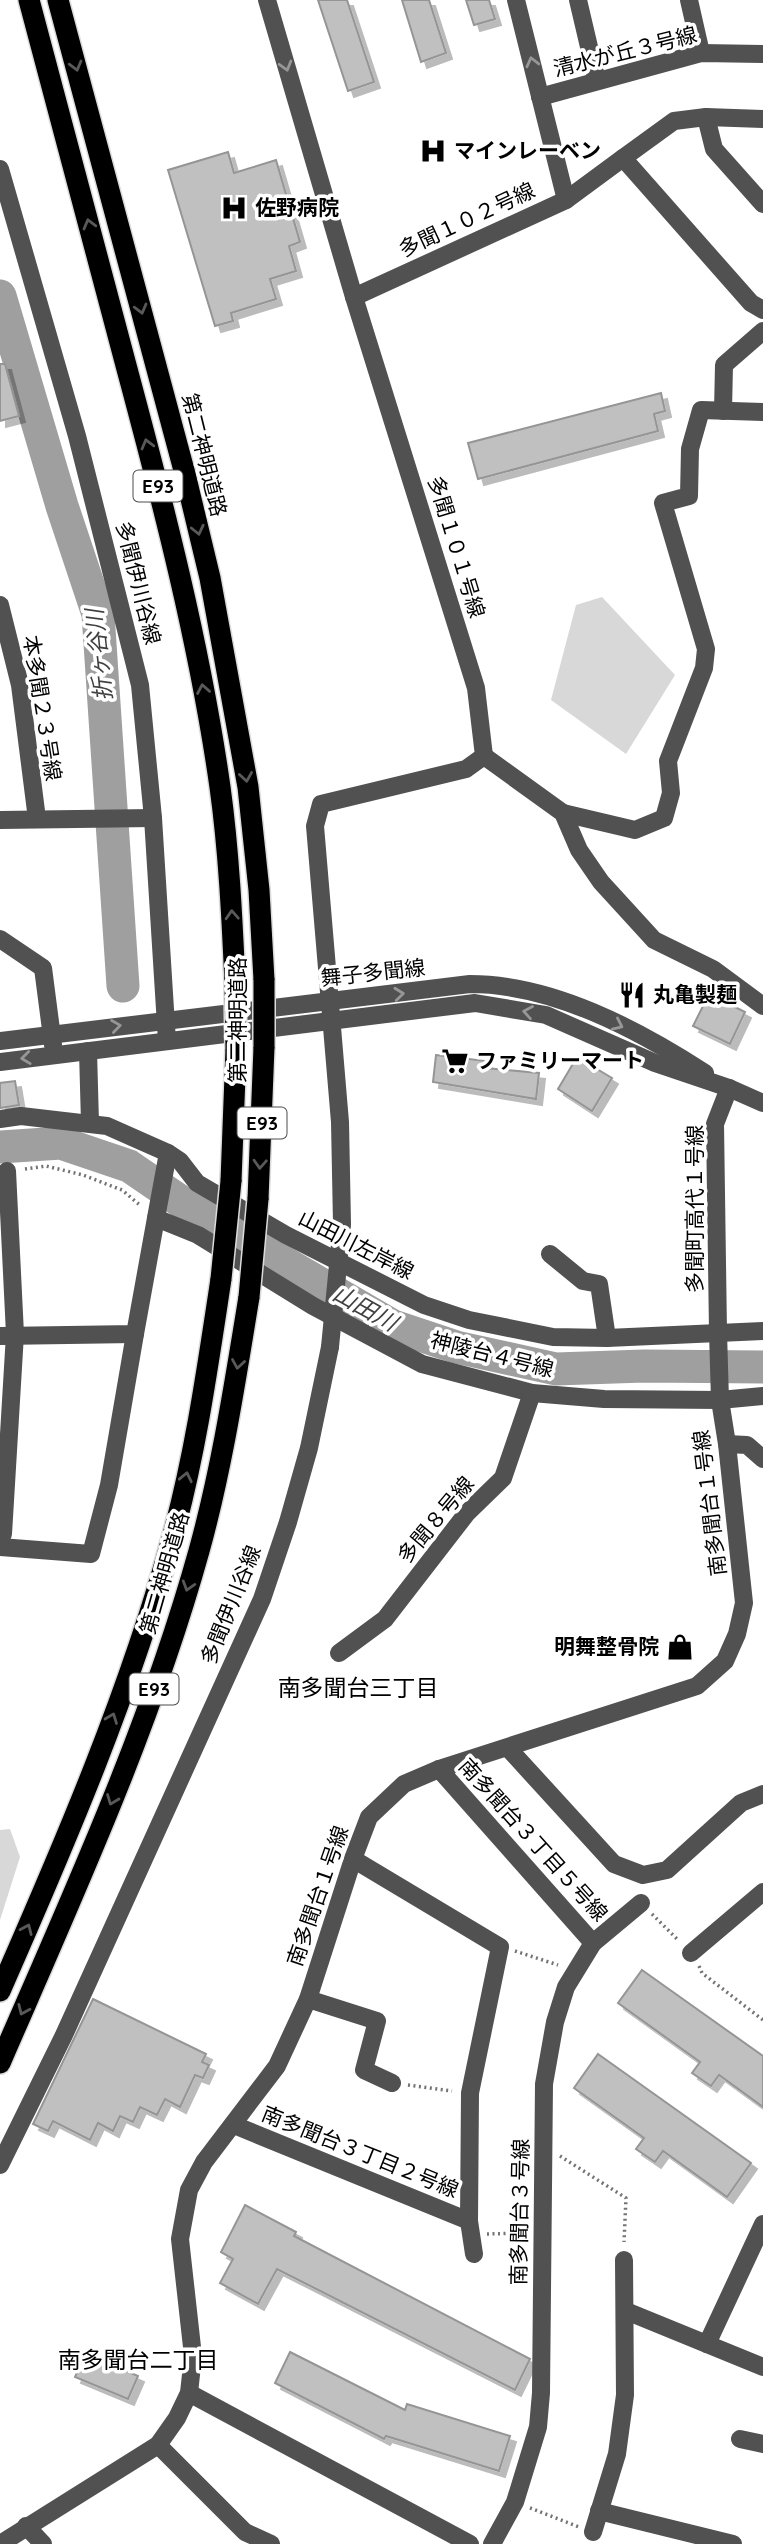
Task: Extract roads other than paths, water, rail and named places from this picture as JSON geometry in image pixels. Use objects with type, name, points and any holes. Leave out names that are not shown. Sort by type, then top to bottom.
[{"type":"highway","name":"第二神明道路","points":[[0,1992],[78,1807],[148,1618],[173,1533],[192,1447],[221,1279],[231,1181],[236,1049],[230,889],[220,788],[185,597],[157,480],[29,0]]},
{"type":"highway","name":"第二神明道路","points":[[0,2063],[107,1814],[173,1635],[199,1549],[219,1462],[249,1297],[258,1199],[264,1047],[264,980],[259,890],[248,786],[210,578],[185,474],[58,0]]},
{"type":"street","name":"多聞１０１号線","points":[[267,0],[354,297],[476,688],[484,757]]},
{"type":"street","name":"多聞１０２号線","points":[[354,297],[566,200],[516,0]]},
{"type":"street","points":[[578,0],[597,81]]},
{"type":"street","points":[[689,0],[701,53]]},
{"type":"street","name":"清水が丘３号線","points":[[540,97],[701,53],[763,54]]},
{"type":"street","points":[[566,200],[674,121],[706,117],[763,119]]},
{"type":"street","points":[[706,117],[714,149],[763,204]]},
{"type":"street","points":[[623,158],[751,303],[763,310]]},
{"type":"street","name":"多聞伊川谷線","points":[[0,169],[6,214],[77,436],[140,685],[153,818],[167,1041]]},
{"type":"street","points":[[723,411],[724,365],[763,331]]},
{"type":"street","points":[[331,1000],[315,826],[321,804],[466,769],[484,757],[563,813],[635,830],[664,818],[671,793],[668,761],[704,668],[706,649],[663,503],[689,496],[690,449],[701,411],[763,412]]},
{"type":"street","name":"本多聞２３号線","points":[[0,605],[20,685],[37,819]]},
{"type":"street","points":[[563,813],[579,850],[601,882],[654,940],[713,969],[763,1006]]},
{"type":"street","points":[[0,820],[153,818]]},
{"type":"street","points":[[0,939],[43,968],[54,1055]]},
{"type":"street","name":"舞子多聞線","points":[[0,1041],[470,984],[500,984],[544,994],[663,1045],[729,1088]]},
{"type":"street","name":"多聞伊川谷線","points":[[0,2165],[64,2035],[262,1599],[288,1522],[309,1448],[330,1347],[342,1224],[340,1122],[331,1000]]},
{"type":"street","name":"舞子多聞線","points":[[0,1062],[475,1003],[546,1015],[655,1063],[729,1088],[763,1103]]},
{"type":"street","points":[[88,1051],[90,1123]]},
{"type":"street","name":"多聞町高代１号線","points":[[718,1332],[715,1124],[729,1088]]},
{"type":"street","name":"山田川左岸線","points":[[0,1119],[21,1116],[107,1126],[168,1153],[180,1161],[197,1183],[286,1235],[424,1305],[469,1320],[553,1337],[607,1338],[763,1331]]},
{"type":"street","points":[[0,1548],[91,1554],[109,1485],[168,1153]]},
{"type":"street","points":[[0,1537],[3,1534],[7,1335],[7,1171]]},
{"type":"street","name":"神陵台４号線","points":[[156,1218],[198,1235],[313,1306],[422,1364],[532,1392],[604,1399],[720,1400],[763,1396]]},
{"type":"street","points":[[550,1254],[583,1281],[599,1284],[607,1338]]},
{"type":"street","name":"南多聞台１号線","points":[[0,2544],[158,2445],[177,2418],[189,2393],[193,2356],[180,2238],[189,2190],[204,2162],[277,2066],[308,1999],[369,1817],[404,1784],[439,1769],[697,1686],[725,1661],[737,1634],[744,1603],[720,1400],[718,1332]]},
{"type":"street","points":[[7,1335],[135,1334]]},
{"type":"street","name":"多聞８号線","points":[[339,1653],[385,1619],[467,1513],[503,1478],[532,1392]]},
{"type":"street","points":[[727,1444],[747,1446],[763,1459]]},
{"type":"street","points":[[508,1748],[614,1864],[643,1875],[667,1870],[741,1803],[763,1794]]},
{"type":"street","name":"南多聞台３丁目５号線","points":[[439,1769],[593,1942]]},
{"type":"street","points":[[353,1859],[500,1947],[470,2093],[470,2228],[474,2254]]},
{"type":"street","points":[[691,1953],[763,1892]]},
{"type":"street","name":"南多聞台３号線","points":[[492,2544],[516,2502],[538,2427],[541,2393],[544,2084],[555,2022],[566,1987],[593,1942],[641,1903]]},
{"type":"street","points":[[308,1999],[377,2021],[364,2070],[392,2083]]},
{"type":"street","name":"南多聞台３丁目２号線","points":[[234,2125],[470,2228]]},
{"type":"street","points":[[707,2344],[763,2224]]},
{"type":"street","points":[[593,2532],[617,2454],[625,2395],[624,2260]]},
{"type":"street","points":[[626,2311],[763,2367]]},
{"type":"street","points":[[189,2393],[470,2544]]},
{"type":"street","points":[[740,2439],[763,2444]]},
{"type":"street","points":[[158,2445],[240,2538],[271,2544]]},
{"type":"street","points":[[599,2511],[733,2544]]},
{"type":"street","points":[[26,2526],[43,2544]]},
{"type":"waterway","name":"折ヶ谷川","points":[[0,296],[62,506],[98,614],[123,986]]},
{"type":"waterway","name":"山田川","points":[[0,1147],[61,1143],[129,1166],[189,1207],[393,1326],[456,1347],[556,1369],[644,1366],[763,1367]]},
{"type":"place","name":"マインレーベン","points":[[433,151]]},
{"type":"place","name":"佐野病院","points":[[234,208]]},
{"type":"place","name":"丸亀製麺","points":[[632,995]]},
{"type":"place","name":"ファミリーマート","points":[[455,1061]]},
{"type":"place","name":"明舞整骨院","points":[[680,1647]]},
{"type":"district","name":"南多聞台三丁目","points":[[358,1688]]},
{"type":"district","name":"南多聞台二丁目","points":[[138,2360]]}]
